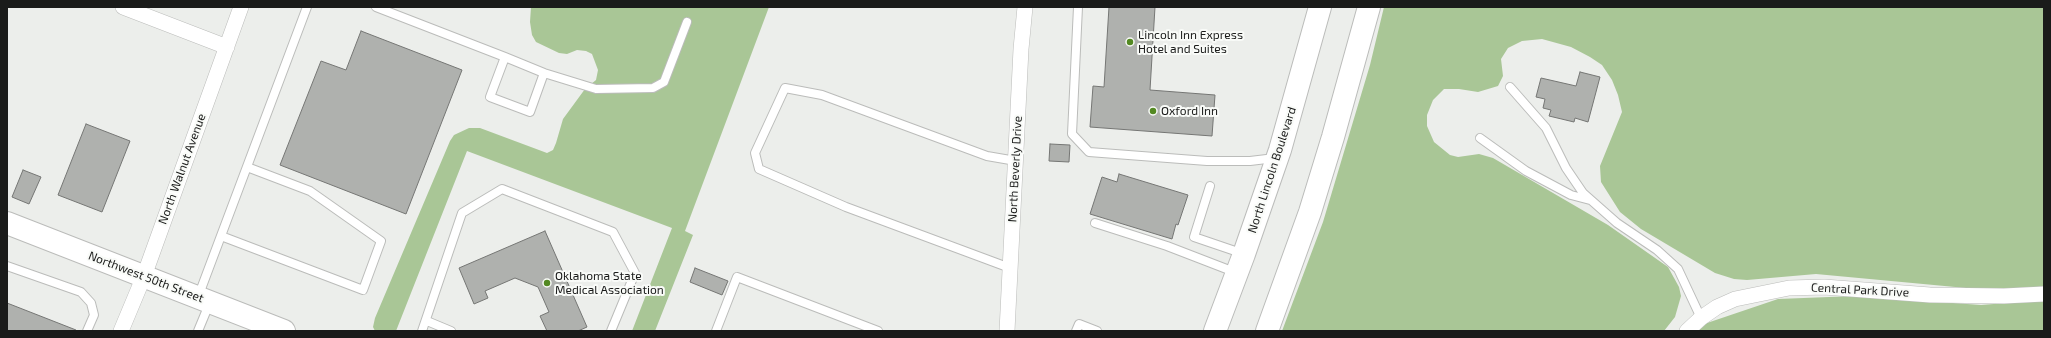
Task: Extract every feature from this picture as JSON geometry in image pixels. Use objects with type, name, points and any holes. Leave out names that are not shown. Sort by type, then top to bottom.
[{"type":"main road","name":"North Lincoln Boulevard","points":[[1215,331],[1241,264],[1277,158],[1320,7]]},
{"type":"main road","points":[[1267,331],[1310,212],[1369,7]]},
{"type":"main road","name":"Northwest 50th Street","points":[[7,223],[284,331]]},
{"type":"street","points":[[123,7],[227,47]]},
{"type":"street","name":"North Walnut Avenue","points":[[121,331],[144,276],[241,7]]},
{"type":"street","name":"North Beverly Drive","points":[[1007,331],[1025,7]]},
{"type":"street","name":"Central Park Drive","points":[[1687,331],[1701,318],[1717,307],[1735,299],[1789,288],[1824,287],[1930,295],[1997,296],[2044,294]]},
{"type":"lane","points":[[198,331],[204,300],[221,236],[307,7]]},
{"type":"lane","points":[[376,7],[544,73],[596,89],[653,88],[664,82],[687,22]]},
{"type":"lane","points":[[1078,7],[1072,134],[1089,152],[1208,161],[1250,161],[1277,158]]},
{"type":"lane","points":[[505,57],[490,97],[530,112],[544,73]]},
{"type":"lane","points":[[1510,87],[1546,128],[1566,168],[1583,193],[1617,223],[1658,250],[1678,269],[1701,318]]},
{"type":"lane","points":[[1010,268],[846,208],[759,169],[755,153],[785,88],[822,95],[987,156],[1016,161]]},
{"type":"lane","points":[[1480,138],[1526,171],[1571,195],[1591,200]]},
{"type":"lane","points":[[221,236],[363,290],[381,241],[310,191],[247,167]]},
{"type":"lane","points":[[1210,186],[1194,237],[1241,264]]},
{"type":"lane","points":[[422,331],[427,321],[462,213],[502,189],[613,232],[635,273],[611,331]]},
{"type":"lane","points":[[1095,223],[1167,246],[1241,264]]},
{"type":"lane","points":[[7,266],[81,292],[91,303],[94,315],[87,331]]},
{"type":"lane","points":[[716,331],[737,277],[878,331]]},
{"type":"lane","points":[[427,321],[451,331]]},
{"type":"lane","points":[[1076,331],[1079,324],[1097,331]]},
{"type":"green space","points":[[531,7],[769,7],[685,231],[693,235],[655,331],[632,331],[672,228],[467,151],[396,331],[375,331],[373,327],[375,318],[450,141],[454,135],[469,128],[480,128],[547,153],[553,150],[563,119],[585,89],[596,80],[598,70],[592,54],[586,51],[577,50],[567,54],[559,53],[536,42],[532,35],[530,22]]},
{"type":"green space","points":[[1384,7],[2044,7],[2044,287],[2015,289],[1966,288],[1816,274],[1747,280],[1734,279],[1715,273],[1641,229],[1620,212],[1601,182],[1600,166],[1622,112],[1618,95],[1612,80],[1602,65],[1590,57],[1571,47],[1542,39],[1522,41],[1508,48],[1501,59],[1503,76],[1498,86],[1478,92],[1459,89],[1444,89],[1433,100],[1427,115],[1427,126],[1434,142],[1450,155],[1458,157],[1479,154],[1493,158],[1608,225],[1668,267],[1679,287],[1681,296],[1675,317],[1664,331],[1282,331],[1323,222],[1370,65]]},
{"type":"green space","points":[[1855,296],[1981,305],[2044,300],[2044,331],[1698,331],[1707,323],[1778,299]]},
{"type":"building","points":[[1109,7],[1155,7],[1150,90],[1215,95],[1212,136],[1090,127],[1093,86],[1104,87]]},
{"type":"building","points":[[361,31],[462,70],[406,214],[280,165],[321,61],[346,70]]},
{"type":"building","points":[[1580,72],[1600,77],[1588,122],[1575,118],[1574,122],[1549,116],[1551,110],[1543,108],[1545,99],[1536,97],[1541,78],[1576,86]]},
{"type":"building","points":[[86,124],[130,141],[102,212],[58,195]]},
{"type":"building","points":[[1050,144],[1070,145],[1069,162],[1049,161]]},
{"type":"building","points":[[23,170],[41,177],[29,204],[12,197]]},
{"type":"building","points":[[1119,174],[1188,195],[1178,225],[1176,224],[1172,239],[1090,214],[1102,177],[1117,182]]},
{"type":"building","name":"Oklahoma State Medical Association","points":[[545,231],[587,327],[578,331],[547,331],[540,316],[549,312],[538,287],[515,278],[485,291],[488,298],[474,304],[459,268]]},
{"type":"building","points":[[695,268],[728,281],[722,295],[690,282]]},
{"type":"building","points":[[7,303],[76,330],[76,331],[7,331]]},
{"type":"place","name":"Lincoln Inn Express Hotel and Suites","points":[[1130,42]]},
{"type":"place","name":"Oxford Inn","points":[[1153,111]]},
{"type":"place","name":"Oklahoma State Medical Association","points":[[547,283]]}]
